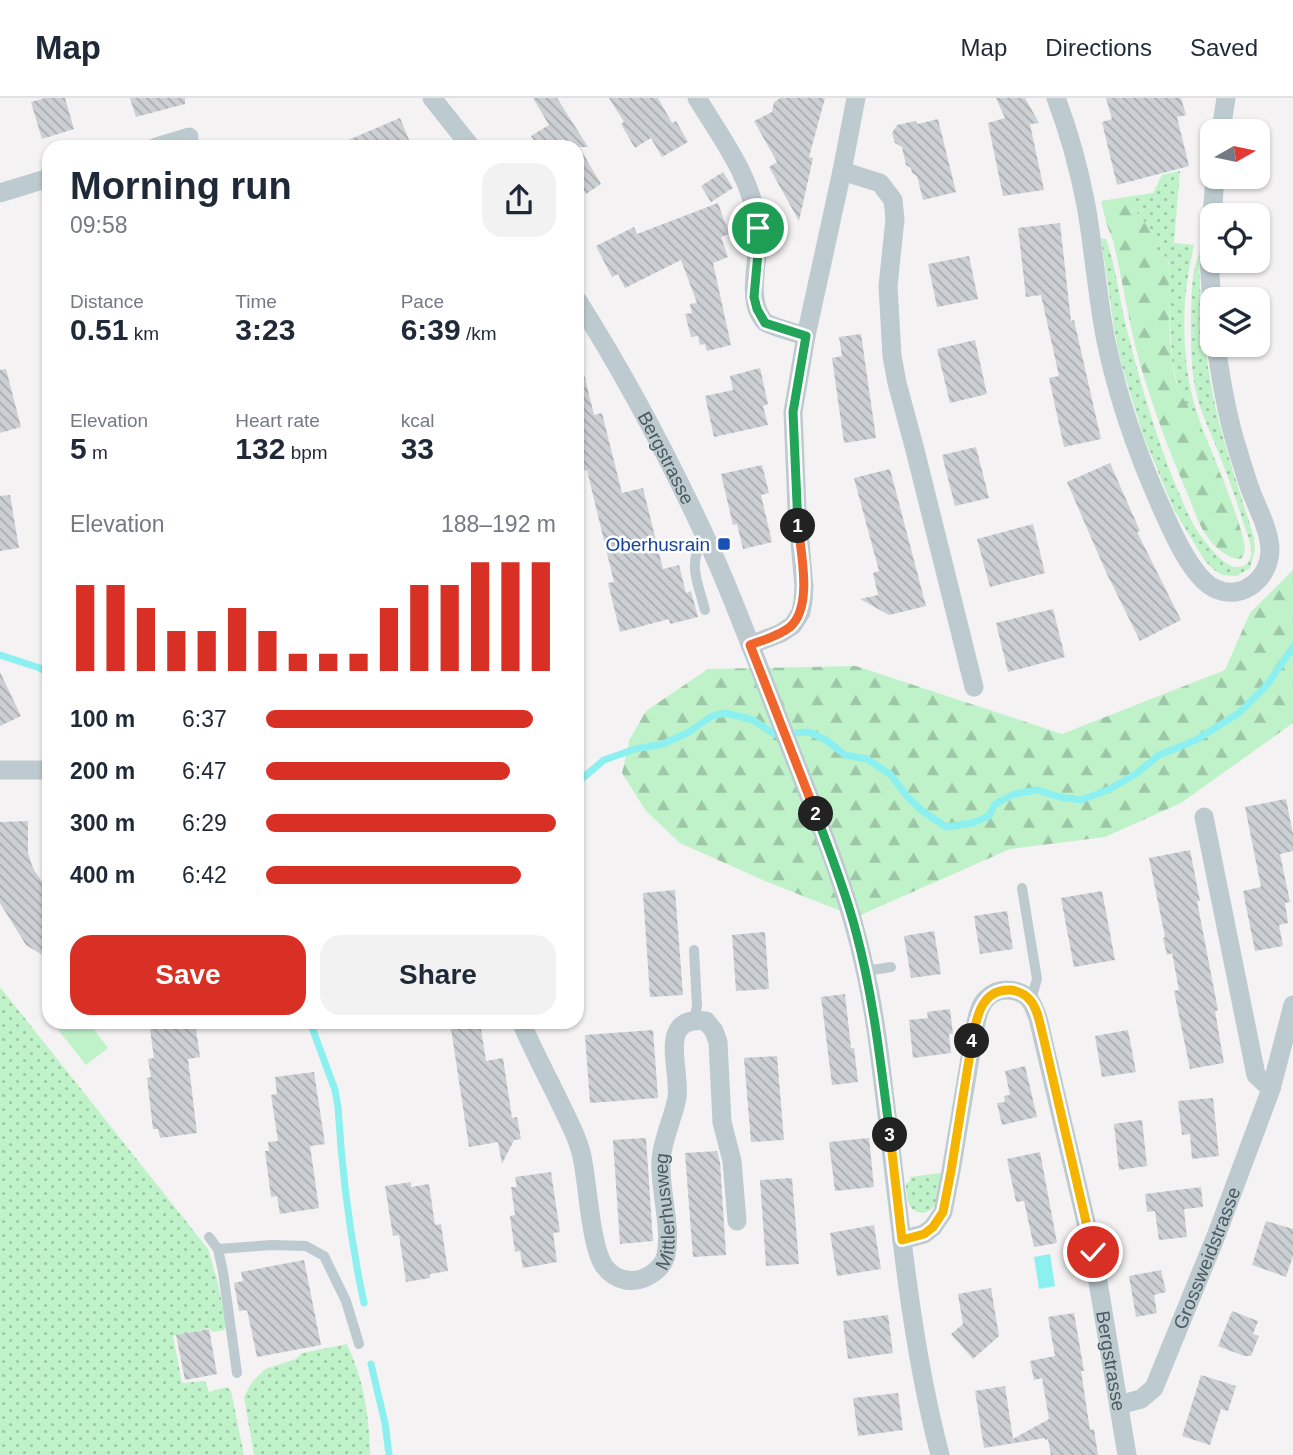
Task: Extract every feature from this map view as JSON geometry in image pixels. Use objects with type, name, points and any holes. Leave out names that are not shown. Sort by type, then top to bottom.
[{"type":"street","points":[[432,98],[465,140]]},
{"type":"street","points":[[697,98],[735,160],[751,195],[758,228],[754,297],[757,309],[765,323],[806,336]]},
{"type":"street","points":[[750,645],[781,633],[793,625],[803,601],[793,412],[806,336],[856,98]]},
{"type":"street","points":[[1056,98],[1083,195],[1106,342],[1118,391],[1147,477],[1194,570],[1217,590],[1231,592],[1242,591],[1260,579],[1265,572],[1270,546],[1238,451],[1228,414],[1218,357]]},
{"type":"street","points":[[1223,119],[1226,98]]},
{"type":"street","points":[[179,140],[189,137]]},
{"type":"street","points":[[842,171],[880,183],[893,200],[895,219],[888,286],[892,356],[974,687]]},
{"type":"street","points":[[0,193],[42,180]]},
{"type":"street","name":"Bergstrasse","points":[[584,311],[628,384],[705,537],[773,703],[846,898],[866,971],[877,1032],[902,1240],[922,1372],[940,1455]]},
{"type":"street","points":[[0,770],[42,770]]},
{"type":"street","points":[[1204,817],[1256,1075],[1271,1089]]},
{"type":"street","points":[[902,1240],[924,1234],[933,1227],[943,1212],[981,1007],[987,998],[1000,991],[1020,992],[1031,1000]]},
{"type":"street","name":"Bergstrasse","points":[[1031,1000],[1043,1036],[1093,1252],[1127,1455]]},
{"type":"street","name":"Grossweidstrasse","points":[[1119,1405],[1141,1399],[1154,1388],[1216,1236],[1271,1089],[1293,1005]]},
{"type":"street","points":[[694,1019],[706,1021],[718,1042],[722,1122],[732,1161],[737,1221]]},
{"type":"street","name":"Mittlerhusweg","points":[[524,1029],[580,1148],[596,1248],[603,1265],[614,1277],[634,1281],[648,1277],[659,1269],[666,1256],[661,1159],[677,1098],[675,1035],[681,1026],[694,1019]]},
{"type":"lane","points":[[705,537],[696,549],[693,565],[705,610]]},
{"type":"lane","points":[[1022,888],[1037,979],[1031,1000]]},
{"type":"lane","points":[[694,950],[697,1006],[694,1019]]},
{"type":"lane","points":[[866,971],[891,967]]},
{"type":"lane","points":[[209,1237],[218,1249],[237,1373]]},
{"type":"lane","points":[[218,1249],[272,1245],[306,1246],[324,1256],[346,1301],[359,1344]]},
{"type":"green space","points":[[1180,171],[1174,243],[1194,245],[1185,309],[1189,379],[1200,420],[1228,490],[1178,388],[1172,361],[1169,263],[1166,257],[1153,251],[1153,235],[1126,197],[1153,193],[1162,175]]},
{"type":"green space","points":[[1126,197],[1153,235],[1153,251],[1166,257],[1168,261],[1170,338],[1175,377],[1233,506],[1245,548],[1242,558],[1233,558],[1221,551],[1202,529],[1149,394],[1101,201]]},
{"type":"green space","points":[[1101,238],[1106,239],[1115,271],[1146,401],[1181,499],[1208,546],[1233,567],[1245,565],[1249,561],[1251,551],[1249,540],[1201,409],[1193,375],[1192,290],[1199,255],[1200,357],[1207,357],[1221,430],[1254,538],[1255,550],[1250,568],[1237,576],[1222,575],[1205,561],[1174,510],[1143,435],[1121,363]]},
{"type":"green space","points":[[1293,570],[1293,723],[1181,803],[1105,837],[1010,849],[856,917],[680,843],[646,811],[622,773],[630,739],[646,711],[708,669],[856,666],[1062,734],[1225,670],[1250,613]]},
{"type":"green space","points":[[0,987],[208,1249],[227,1326],[224,1330],[213,1332],[209,1328],[173,1336],[182,1383],[205,1381],[209,1392],[227,1387],[231,1391],[244,1455],[0,1455]]},
{"type":"green space","points":[[58,1029],[93,1029],[108,1048],[86,1065]]},
{"type":"green space","points":[[941,1173],[939,1195],[932,1209],[922,1213],[913,1209],[906,1190],[910,1177]]},
{"type":"green space","points":[[347,1344],[358,1371],[364,1398],[370,1455],[254,1455],[244,1397],[252,1382],[265,1369],[296,1359],[302,1353]]},
{"type":"water","points":[[1050,1254],[1055,1286],[1039,1289],[1034,1257]]},
{"type":"building","points":[[45,98],[65,98],[74,129],[42,139],[31,102]]},
{"type":"building","points":[[130,98],[185,98],[185,104],[136,117]]},
{"type":"building","points":[[533,98],[557,98],[584,140],[534,140],[531,136],[549,125]]},
{"type":"building","points":[[609,98],[658,98],[672,123],[676,121],[688,142],[662,157],[651,138],[635,148],[621,124],[624,122]]},
{"type":"building","points":[[781,98],[825,98],[809,157],[813,158],[799,221],[769,167],[777,162],[754,121],[772,112],[774,102]]},
{"type":"building","points":[[996,98],[1025,98],[1039,123],[1030,124],[1044,190],[1003,196],[988,123],[1005,118]]},
{"type":"building","points":[[1106,98],[1181,98],[1186,115],[1177,117],[1189,166],[1117,185],[1102,122],[1112,119]]},
{"type":"building","points":[[400,118],[409,140],[348,140]]},
{"type":"building","points":[[938,119],[956,192],[923,200],[917,176],[906,165],[902,147],[895,143],[892,133],[897,125]]},
{"type":"building","points":[[584,155],[601,184],[586,194],[584,190]]},
{"type":"building","points":[[723,172],[733,188],[711,202],[701,186]]},
{"type":"building","points":[[718,203],[729,234],[721,237],[728,257],[713,263],[731,345],[707,351],[705,344],[700,345],[698,336],[691,337],[685,314],[692,313],[690,304],[697,303],[681,260],[625,288],[618,274],[612,277],[596,246],[634,227],[637,234]]},
{"type":"building","points":[[1060,223],[1071,321],[1074,320],[1101,439],[1064,447],[1049,378],[1059,376],[1041,295],[1026,297],[1018,228]]},
{"type":"building","points":[[969,256],[978,299],[937,307],[928,264]]},
{"type":"building","points":[[861,334],[876,438],[844,443],[832,358],[842,356],[839,337]]},
{"type":"building","points":[[975,340],[987,394],[950,403],[937,349]]},
{"type":"building","points":[[760,368],[768,404],[763,406],[768,425],[714,437],[705,396],[733,390],[730,376]]},
{"type":"building","points":[[6,369],[21,427],[0,433],[0,370]]},
{"type":"building","points":[[584,374],[594,415],[602,413],[622,493],[643,488],[663,569],[679,565],[686,593],[691,591],[698,617],[670,624],[669,619],[620,632],[608,583],[614,582],[587,470],[584,471]]},
{"type":"building","points":[[976,447],[989,498],[955,506],[942,455]]},
{"type":"building","points":[[1110,463],[1140,531],[1137,532],[1181,620],[1140,641],[1106,572],[1067,482]]},
{"type":"building","points":[[762,465],[769,493],[761,495],[772,542],[743,549],[737,524],[733,525],[721,474]]},
{"type":"building","points":[[890,469],[926,606],[889,615],[860,599],[878,595],[873,573],[879,571],[854,478]]},
{"type":"building","points":[[10,495],[19,548],[0,551],[0,496]]},
{"type":"building","points":[[1033,524],[1045,573],[990,587],[977,539]]},
{"type":"building","points":[[1053,609],[1065,657],[1008,672],[996,623]]},
{"type":"building","points":[[0,672],[21,716],[0,726]]},
{"type":"building","points":[[1286,799],[1293,834],[1293,851],[1280,854],[1290,902],[1285,903],[1288,923],[1279,925],[1283,946],[1255,951],[1243,891],[1261,887],[1245,807]]},
{"type":"building","points":[[28,821],[28,853],[42,882],[42,955],[26,945],[0,903],[0,822]]},
{"type":"building","points":[[1190,850],[1218,1010],[1215,1011],[1224,1063],[1190,1069],[1174,991],[1179,990],[1172,953],[1167,955],[1149,858]]},
{"type":"building","points":[[675,890],[683,995],[650,997],[643,893]]},
{"type":"building","points":[[1102,891],[1115,960],[1074,967],[1061,898]]},
{"type":"building","points":[[1007,911],[1013,949],[980,954],[974,916]]},
{"type":"building","points":[[934,931],[941,974],[911,978],[904,936]]},
{"type":"building","points":[[765,932],[769,989],[736,991],[732,935]]},
{"type":"building","points":[[845,994],[858,1082],[832,1085],[821,997]]},
{"type":"building","points":[[950,1009],[953,1034],[949,1034],[951,1053],[913,1058],[909,1020],[928,1018],[927,1012]]},
{"type":"building","points":[[150,1029],[196,1029],[200,1057],[188,1059],[197,1133],[160,1138],[158,1129],[153,1129],[147,1078],[151,1077],[148,1059],[154,1058]]},
{"type":"building","points":[[451,1029],[481,1029],[486,1061],[503,1058],[512,1118],[517,1117],[521,1139],[514,1140],[502,1164],[498,1142],[469,1147]]},
{"type":"building","points":[[653,1030],[658,1098],[590,1103],[585,1035]]},
{"type":"building","points":[[1128,1030],[1136,1072],[1102,1077],[1095,1036]]},
{"type":"building","points":[[777,1056],[784,1140],[751,1142],[744,1058]]},
{"type":"building","points":[[1025,1066],[1037,1117],[1002,1125],[997,1103],[1005,1102],[1004,1096],[1010,1095],[1005,1071]]},
{"type":"building","points":[[314,1072],[325,1144],[310,1146],[319,1208],[280,1214],[277,1196],[271,1197],[265,1151],[269,1151],[268,1142],[278,1141],[271,1095],[277,1094],[275,1077]]},
{"type":"building","points":[[1213,1098],[1219,1156],[1192,1159],[1190,1134],[1182,1135],[1178,1101]]},
{"type":"building","points":[[1142,1120],[1147,1166],[1119,1170],[1114,1124]]},
{"type":"building","points":[[646,1138],[653,1241],[620,1244],[613,1140]]},
{"type":"building","points":[[869,1138],[874,1187],[835,1191],[829,1142]]},
{"type":"building","points":[[717,1151],[726,1255],[693,1257],[685,1153]]},
{"type":"building","points":[[1040,1152],[1057,1243],[1034,1247],[1024,1201],[1016,1202],[1007,1159]]},
{"type":"building","points":[[551,1172],[560,1232],[553,1233],[557,1262],[523,1268],[520,1251],[515,1252],[510,1216],[515,1215],[511,1187],[517,1187],[515,1177]]},
{"type":"building","points":[[792,1178],[799,1264],[766,1266],[760,1180]]},
{"type":"building","points":[[411,1182],[411,1187],[429,1184],[435,1225],[441,1224],[448,1271],[430,1274],[430,1278],[406,1282],[399,1235],[393,1236],[385,1186]]},
{"type":"building","points":[[1201,1187],[1203,1207],[1184,1209],[1187,1237],[1159,1240],[1155,1211],[1147,1212],[1145,1194]]},
{"type":"building","points":[[1266,1221],[1293,1229],[1293,1256],[1286,1277],[1252,1265]]},
{"type":"building","points":[[874,1225],[881,1269],[837,1276],[830,1233]]},
{"type":"building","points":[[304,1260],[321,1345],[257,1357],[247,1310],[239,1311],[234,1283],[243,1281],[241,1272]]},
{"type":"building","points":[[1161,1270],[1166,1292],[1154,1295],[1157,1313],[1136,1317],[1129,1276]]},
{"type":"building","points":[[991,1288],[999,1336],[973,1359],[951,1334],[963,1324],[958,1294]]},
{"type":"building","points":[[1232,1311],[1258,1321],[1253,1334],[1259,1336],[1251,1356],[1218,1346]]},
{"type":"building","points":[[1074,1313],[1090,1430],[1094,1429],[1098,1455],[1051,1455],[1048,1439],[1045,1438],[984,1448],[975,1391],[1005,1386],[1013,1439],[1049,1419],[1042,1378],[1034,1380],[1030,1361],[1055,1356],[1048,1317]]},
{"type":"building","points":[[888,1315],[893,1353],[848,1359],[843,1321]]},
{"type":"building","points":[[209,1329],[217,1374],[185,1380],[176,1335]]},
{"type":"building","points":[[1201,1375],[1236,1386],[1228,1411],[1221,1409],[1210,1445],[1182,1436]]},
{"type":"building","points":[[898,1393],[903,1430],[858,1436],[853,1398]]},
{"type":"waterway","points":[[584,777],[604,760],[635,749],[663,744],[689,732],[712,716],[726,713],[753,720],[774,734],[809,732],[826,740],[845,755],[867,759],[891,775],[921,810],[946,827],[972,823],[989,816],[995,804],[1014,794],[1037,790],[1081,800],[1110,789],[1137,773],[1159,755],[1196,740],[1239,713],[1267,685],[1293,647]]},
{"type":"waterway","points":[[0,655],[42,669]]},
{"type":"waterway","points":[[313,1029],[335,1090],[347,1205],[364,1303]]},
{"type":"waterway","points":[[371,1364],[385,1423],[389,1455]]},
{"type":"place","name":"Oberhusrain","points":[[724,544]]},
{"type":"route","points":[[758,228],[754,297],[757,309],[765,323],[806,336],[793,412],[804,587],[800,612],[793,625],[781,633],[750,645],[811,800],[857,933],[877,1032],[902,1240],[924,1234],[933,1227],[943,1212],[977,1018],[987,998],[1000,991],[1012,990],[1031,1000],[1038,1018],[1093,1252]]}]
